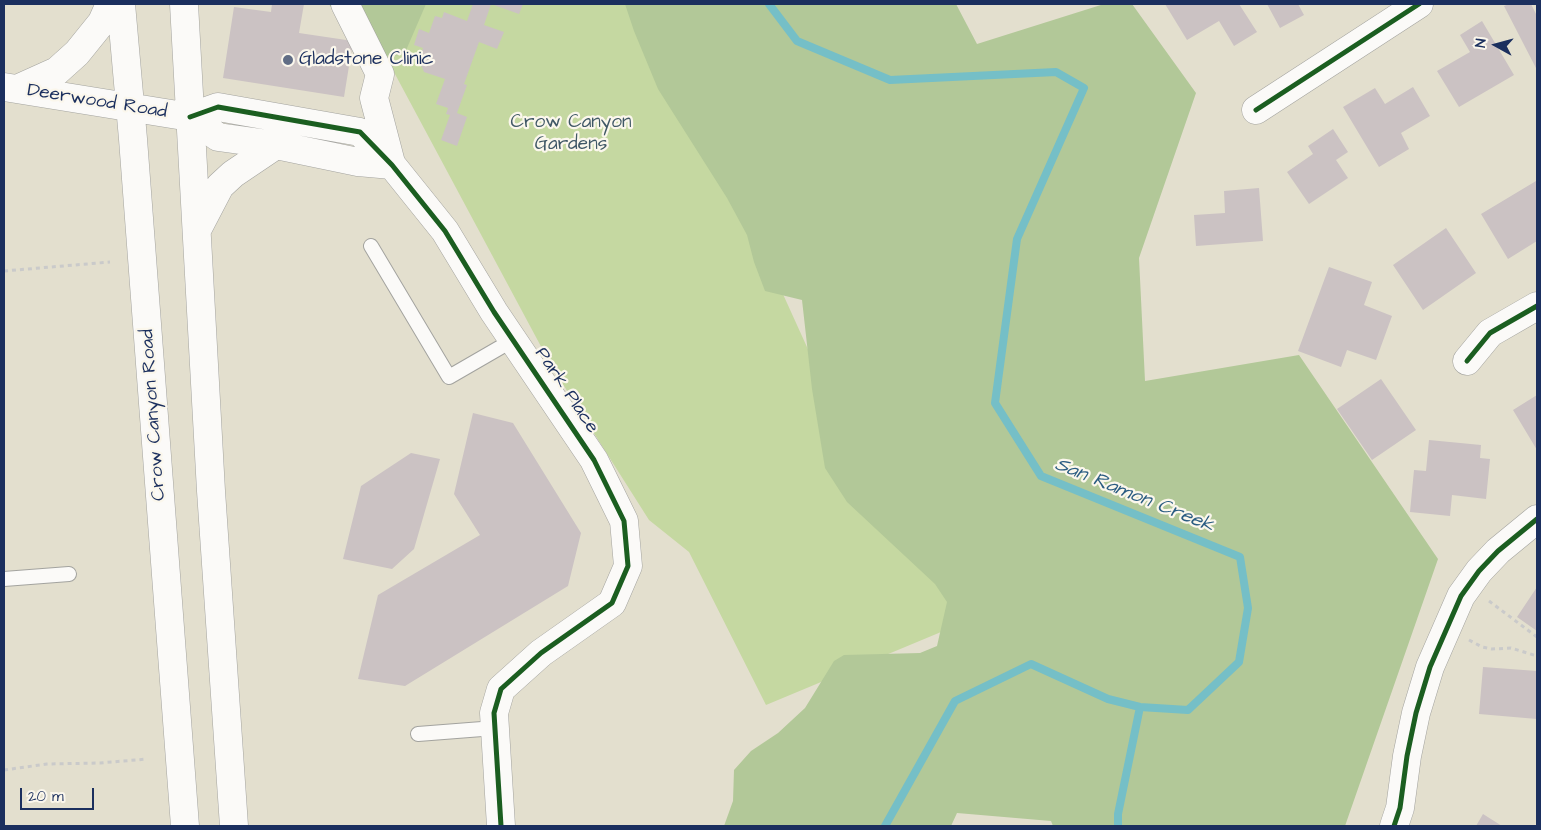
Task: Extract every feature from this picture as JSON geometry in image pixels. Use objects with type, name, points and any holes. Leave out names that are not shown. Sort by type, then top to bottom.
[{"type":"street","points":[[10,88],[57,70],[77,53],[102,22],[110,4]]},
{"type":"street","name":"Crow Canyon Road","points":[[121,4],[185,826]]},
{"type":"street","points":[[184,4],[211,491],[234,826]]},
{"type":"street","points":[[190,117],[218,137],[358,162],[392,165],[374,98],[380,74],[344,4]]},
{"type":"street","points":[[1256,110],[1419,4]]},
{"type":"street","name":"Deerwood Road","points":[[10,88],[190,117]]},
{"type":"street","name":"Park Place","points":[[190,117],[218,107],[360,132],[392,165],[445,231],[494,312],[594,460],[624,521],[628,566],[612,603],[540,653],[501,689],[494,713],[500,826]]},
{"type":"street","points":[[197,232],[220,186],[233,174],[276,146]]},
{"type":"street","points":[[1467,361],[1490,333],[1537,306]]},
{"type":"street","points":[[1394,826],[1400,808],[1407,756],[1416,713],[1430,667],[1461,596],[1498,551],[1537,519]]},
{"type":"lane","points":[[371,246],[449,377],[513,340]]},
{"type":"lane","points":[[4,579],[69,574]]},
{"type":"lane","points":[[418,734],[495,728]]},
{"type":"path","points":[[4,270],[110,262]]},
{"type":"path","points":[[1468,587],[1537,636]]},
{"type":"path","points":[[1448,625],[1482,647],[1492,649],[1511,648],[1537,656]]},
{"type":"path","points":[[4,770],[47,764],[100,763],[147,759]]},
{"type":"green space","points":[[329,4],[426,4],[404,55],[383,56],[343,26]]},
{"type":"green space","name":"Crow Canyon Gardens","points":[[360,4],[657,4],[664,32],[841,422],[977,617],[766,705],[689,552],[649,520],[552,367],[388,61]]},
{"type":"green space","points":[[625,4],[956,4],[977,44],[1104,4],[1132,4],[1196,93],[1139,258],[1145,381],[1299,355],[1438,559],[1345,826],[1053,826],[1051,821],[957,813],[951,826],[724,826],[733,801],[734,770],[751,751],[778,733],[805,708],[834,661],[844,655],[920,653],[937,646],[947,602],[935,584],[847,502],[825,468],[812,389],[802,300],[765,291],[754,262],[747,235],[727,198],[658,89]]},
{"type":"building","name":"Gladstone Clinic","points":[[272,4],[304,4],[299,33],[353,41],[344,97],[223,78],[234,7],[271,12]]},
{"type":"building","points":[[473,4],[491,4],[484,25],[504,32],[497,49],[479,42],[464,84],[467,85],[457,113],[467,117],[457,146],[441,140],[450,115],[446,114],[448,108],[436,104],[445,79],[424,72],[419,60],[423,48],[414,45],[419,29],[429,33],[435,16],[442,18],[444,12],[467,21]]},
{"type":"building","points":[[491,4],[523,4],[519,14]]},
{"type":"building","points":[[1165,4],[1239,4],[1257,32],[1234,46],[1219,21],[1187,40]]},
{"type":"building","points":[[1267,4],[1298,4],[1304,15],[1280,28]]},
{"type":"building","points":[[1509,4],[1531,4],[1537,16],[1537,70],[1504,6]]},
{"type":"building","points":[[1482,21],[1514,75],[1459,107],[1437,71],[1470,52],[1460,35]]},
{"type":"building","points":[[1413,87],[1430,116],[1401,133],[1409,149],[1379,167],[1343,107],[1375,88],[1385,104]]},
{"type":"building","points":[[1333,129],[1348,152],[1336,160],[1348,178],[1309,204],[1287,172],[1313,154],[1308,146]]},
{"type":"building","points":[[1536,181],[1537,241],[1508,259],[1481,214]]},
{"type":"building","points":[[1259,188],[1263,241],[1196,246],[1194,215],[1225,213],[1224,191]]},
{"type":"building","points":[[1446,228],[1476,273],[1423,310],[1393,265]]},
{"type":"building","points":[[1329,267],[1372,282],[1364,305],[1392,316],[1376,360],[1347,350],[1341,367],[1298,351]]},
{"type":"building","points":[[1381,379],[1416,430],[1372,460],[1337,409]]},
{"type":"building","points":[[1537,395],[1537,450],[1513,410]]},
{"type":"building","points":[[473,413],[513,423],[581,533],[568,586],[405,686],[358,679],[378,595],[480,535],[454,494]]},
{"type":"building","points":[[1429,440],[1481,445],[1480,458],[1490,459],[1486,499],[1452,495],[1450,516],[1410,512],[1414,470],[1426,471]]},
{"type":"building","points":[[411,453],[440,459],[414,549],[392,569],[343,559],[361,486]]},
{"type":"building","points":[[1537,587],[1537,631],[1517,617]]},
{"type":"building","points":[[1483,667],[1537,671],[1537,719],[1479,714]]},
{"type":"building","points":[[1483,814],[1502,826],[1476,826]]},
{"type":"waterway","name":"San Ramon Creek","points":[[769,4],[797,41],[890,80],[1056,72],[1084,88],[1017,239],[995,403],[1041,476],[1240,557],[1248,608],[1239,662],[1188,710],[1140,707],[1108,699],[1031,664],[955,701],[885,826]]},
{"type":"waterway","points":[[1118,826],[1118,814],[1140,707]]},
{"type":"cycle path","points":[[1256,110],[1419,4]]},
{"type":"cycle path","points":[[190,117],[218,107],[360,132],[392,165],[445,231],[494,312],[594,460],[624,521],[628,566],[612,603],[541,653],[501,689],[494,713],[501,826]]},
{"type":"cycle path","points":[[1467,361],[1490,333],[1537,306]]},
{"type":"cycle path","points":[[1394,826],[1400,808],[1407,756],[1416,713],[1430,667],[1461,596],[1479,571],[1498,551],[1537,519]]},
{"type":"place","name":"Gladstone Clinic","points":[[288,60]]}]
